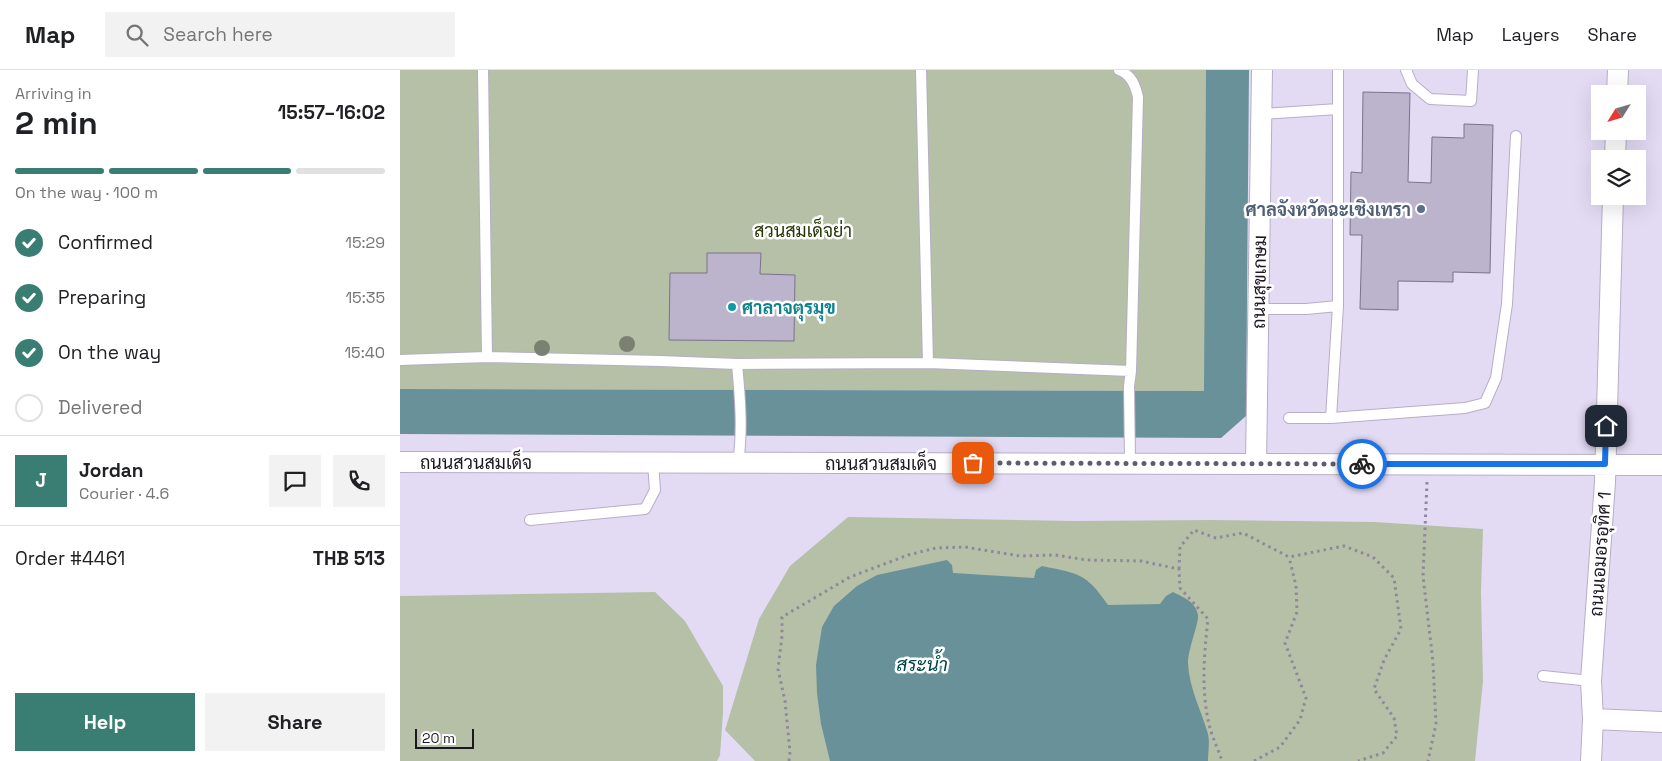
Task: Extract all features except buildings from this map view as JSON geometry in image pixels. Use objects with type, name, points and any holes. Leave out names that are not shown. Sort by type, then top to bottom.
[{"type":"street","name":"ถนนสุขเกษม","points":[[1256,464],[1262,70]]},
{"type":"street","points":[[1617,85],[1618,70]]},
{"type":"street","name":"ถนนเอมอรอุทิศ 1","points":[[1591,761],[1593,719],[1591,681],[1605,464],[1613,205]]},
{"type":"street","name":"ถนนสวนสมเด็จ","points":[[400,462],[653,463],[739,456],[1130,455],[1256,464],[1662,465]]},
{"type":"street","points":[[1593,719],[1662,722]]},
{"type":"lane","points":[[483,70],[487,357]]},
{"type":"lane","points":[[921,70],[928,363]]},
{"type":"lane","points":[[1119,70],[1130,77],[1138,97],[1131,371],[1129,386],[1130,455]]},
{"type":"lane","points":[[1331,418],[1338,306],[1338,70]]},
{"type":"lane","points":[[1406,70],[1412,84],[1430,99],[1471,101],[1473,70]]},
{"type":"lane","points":[[1261,114],[1338,109]]},
{"type":"lane","points":[[1289,418],[1331,418],[1465,408],[1486,403],[1496,378],[1507,304],[1516,136]]},
{"type":"lane","points":[[1259,309],[1306,309],[1338,306]]},
{"type":"lane","points":[[400,360],[487,357],[737,364],[928,363],[1131,371]]},
{"type":"lane","points":[[737,364],[739,383],[739,456]]},
{"type":"lane","points":[[530,520],[645,509],[655,490],[653,463]]},
{"type":"lane","points":[[1543,676],[1591,681]]},
{"type":"path","points":[[1428,464],[1423,576],[1433,662],[1436,724],[1428,761]]},
{"type":"path","points":[[1222,761],[1209,725],[1204,691],[1204,651],[1208,620],[1180,588],[1180,547],[1194,530],[1216,538],[1243,533],[1289,557],[1344,546],[1373,558],[1394,578],[1401,629],[1384,660],[1374,689],[1394,718],[1397,736],[1383,753],[1358,761]]},
{"type":"path","points":[[789,761],[790,752],[785,701],[778,669],[782,617],[850,577],[908,555],[936,548],[965,547],[1020,556],[1055,555],[1087,560],[1141,561],[1179,569]]},
{"type":"path","points":[[1254,761],[1280,747],[1300,720],[1306,698],[1285,643],[1298,612],[1296,586],[1289,557]]},
{"type":"green space","name":"สวนสมเด็จย่า","points":[[400,70],[1206,70],[1205,391],[400,389]]},
{"type":"green space","points":[[848,517],[1074,521],[1375,522],[1483,529],[1481,592],[1483,681],[1475,761],[755,761],[725,730],[759,619],[790,566]]},
{"type":"green space","points":[[655,592],[685,621],[723,686],[720,755],[717,761],[400,761],[400,596]]},
{"type":"water","points":[[1206,70],[1249,70],[1246,416],[1221,438],[400,434],[400,389],[1204,391]]},
{"type":"water","name":"สระน้ำ","points":[[947,560],[952,565],[953,573],[1034,578],[1036,570],[1042,566],[1073,573],[1087,580],[1108,605],[1160,604],[1166,596],[1173,592],[1188,600],[1197,610],[1198,615],[1188,663],[1193,690],[1208,734],[1208,761],[830,761],[821,724],[816,665],[822,627],[834,606],[857,586],[877,575]]},
{"type":"way so far","points":[[973,463],[1362,464]]},
{"type":"place","name":"ศาลจังหวัดฉะเชิงเทรา","points":[[1421,209]]},
{"type":"place","name":"ศาลาจตุรมุข","points":[[732,307]]},
{"type":"route","points":[[1362,464],[1605,464],[1606,426]]}]
